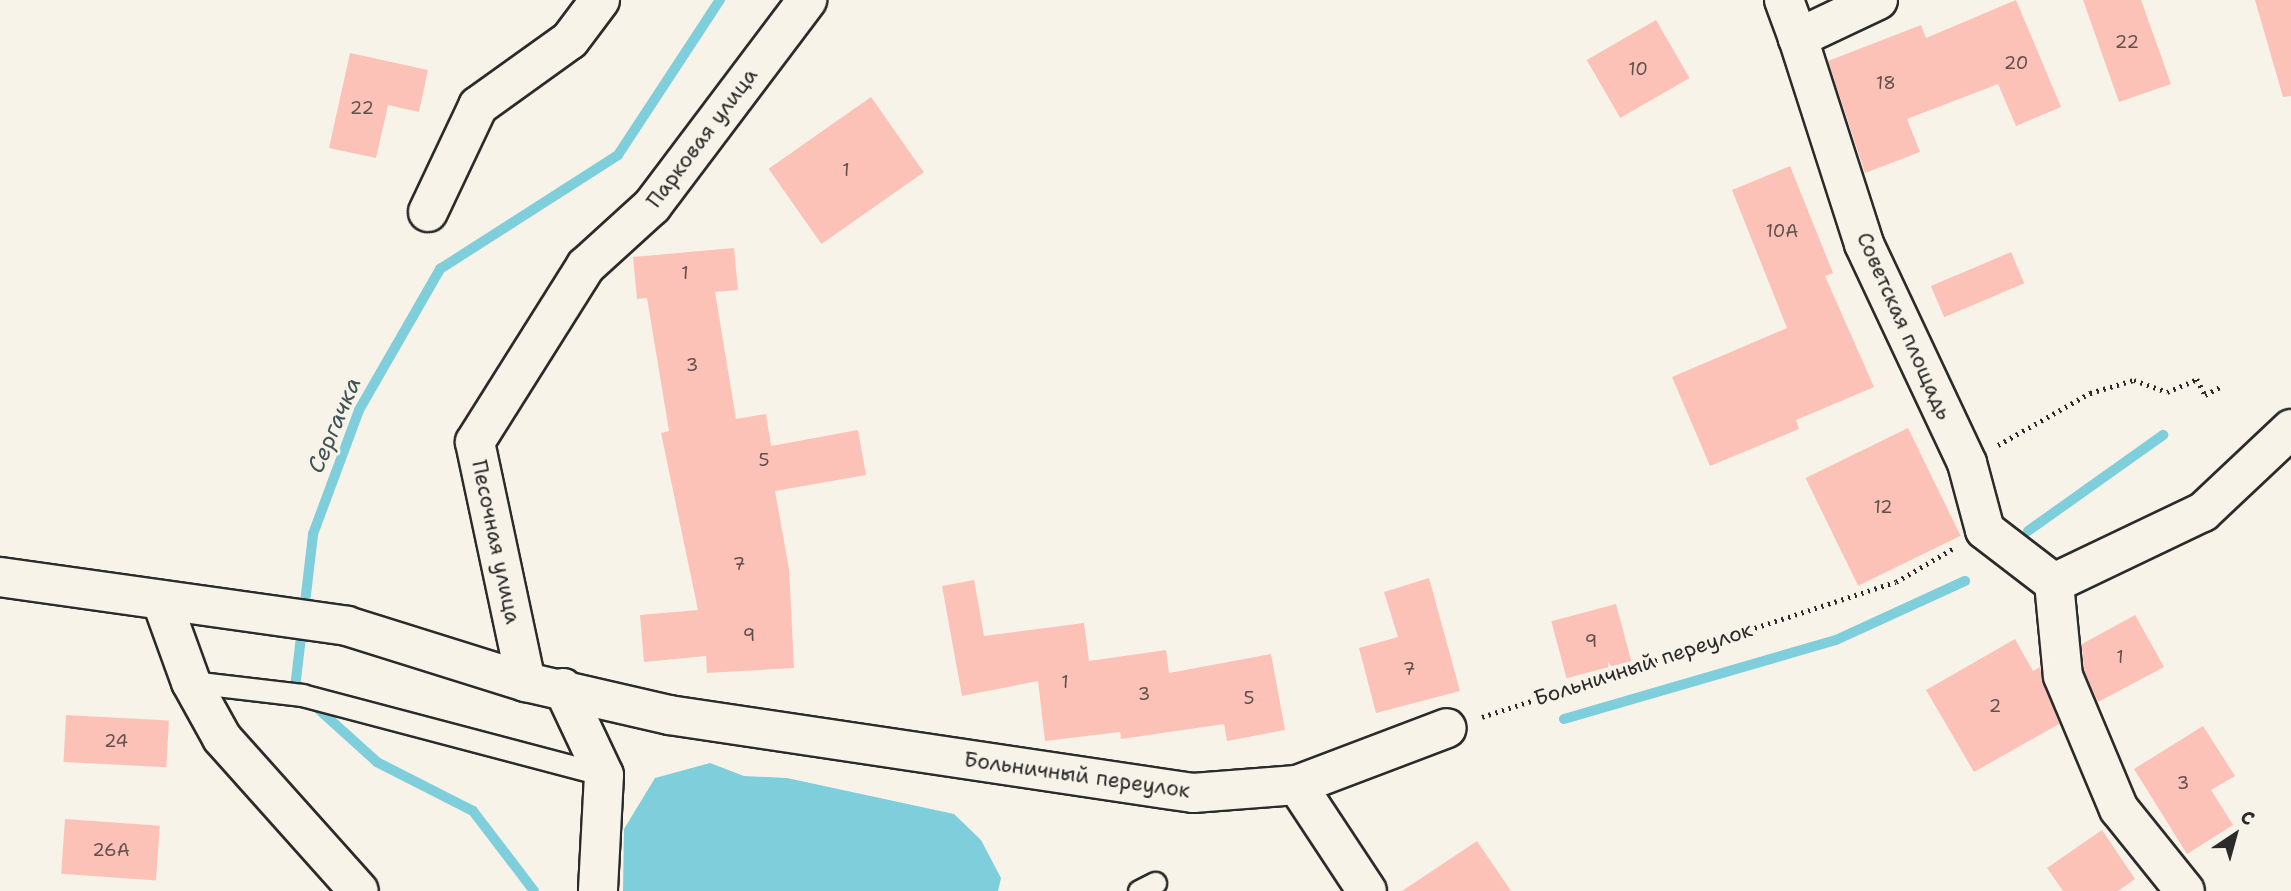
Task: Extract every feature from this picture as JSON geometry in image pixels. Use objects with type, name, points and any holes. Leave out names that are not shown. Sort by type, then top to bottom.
[{"type":"street","points":[[428,212],[478,106],[570,40],[600,0]]},
{"type":"street","name":"Парковая улица","points":[[586,266],[652,206],[807,0]]},
{"type":"street","name":"Советская площадь","points":[[1784,0],[1864,243],[1967,463],[1985,530]]},
{"type":"street","points":[[1798,38],[1878,0]]},
{"type":"street","name":"Песочная улица","points":[[586,266],[475,442],[545,685],[604,775],[598,891]]},
{"type":"street","points":[[2054,583],[2203,512],[2291,429]]},
{"type":"street","points":[[1985,530],[2054,583],[2063,676],[2119,809],[2185,891]]},
{"type":"street","name":"Больничный переулок","points":[[0,577],[162,602],[347,626],[545,685],[669,715],[1194,793],[1297,785],[1447,728]]},
{"type":"street","points":[[162,602],[191,682],[222,738],[359,891]]},
{"type":"street","points":[[1297,785],[1367,891]]},
{"type":"lane","points":[[191,682],[302,695],[604,775]]},
{"type":"path","points":[[1967,463],[2090,393],[2134,380],[2167,392],[2197,379],[2205,395],[2220,387]]},
{"type":"path","name":"Больничный переулок","points":[[1447,728],[1896,582],[1985,530]]},
{"type":"water","points":[[710,763],[744,776],[787,778],[954,814],[981,840],[1001,878],[998,891],[623,891],[624,829],[655,778]]},
{"type":"building","points":[[2016,0],[2061,107],[2016,126],[1998,84],[1907,119],[1920,152],[1865,173],[1828,61],[1921,25],[1926,38]]},
{"type":"building","points":[[2083,0],[2141,0],[2171,84],[2119,102]]},
{"type":"building","points":[[2255,0],[2291,0],[2291,96],[2283,97]]},
{"type":"building","points":[[1656,20],[1690,78],[1620,118],[1587,60]]},
{"type":"building","points":[[350,53],[428,70],[419,112],[388,105],[376,158],[329,148]]},
{"type":"building","points":[[871,97],[924,172],[821,244],[769,169]]},
{"type":"building","points":[[1790,166],[1833,273],[1825,276],[1874,387],[1796,420],[1799,429],[1710,466],[1672,377],[1787,328],[1732,190]]},
{"type":"building","points":[[734,248],[738,290],[715,292],[736,419],[766,414],[771,446],[858,430],[866,475],[775,491],[789,569],[794,668],[707,673],[706,656],[644,662],[640,615],[698,610],[661,433],[669,431],[647,298],[637,299],[633,257]]},
{"type":"building","points":[[2011,252],[2024,283],[1944,317],[1931,286]]},
{"type":"building","points":[[1908,428],[1961,536],[1858,586],[1806,478]]},
{"type":"building","points":[[1429,578],[1460,691],[1376,713],[1359,648],[1398,637],[1384,592]]},
{"type":"building","points":[[974,580],[984,636],[1084,623],[1089,661],[1166,650],[1169,673],[1271,654],[1285,730],[1227,741],[1224,724],[1121,739],[1120,732],[1045,741],[1038,681],[962,696],[942,586]]},
{"type":"building","points":[[1616,604],[1631,661],[1567,678],[1551,621]]},
{"type":"building","points":[[2135,615],[2164,667],[2098,702],[2084,671],[2082,644]]},
{"type":"building","points":[[2015,639],[2033,671],[2040,667],[2059,724],[1974,772],[1926,690]]},
{"type":"building","points":[[66,715],[169,720],[166,767],[64,762]]},
{"type":"building","points":[[2203,726],[2235,776],[2211,790],[2233,825],[2187,854],[2134,769]]},
{"type":"building","points":[[65,819],[160,826],[156,880],[61,874]]},
{"type":"building","points":[[2102,830],[2135,879],[2118,891],[2063,891],[2047,868]]},
{"type":"building","points":[[1477,841],[1511,891],[1402,891]]},
{"type":"waterway","name":"Сергачка","points":[[534,891],[473,811],[377,762],[295,688],[313,534],[359,410],[440,269],[618,155],[720,0]]},
{"type":"waterway","points":[[2028,531],[2163,435]]},
{"type":"waterway","points":[[1564,719],[1836,640],[1965,581]]}]
